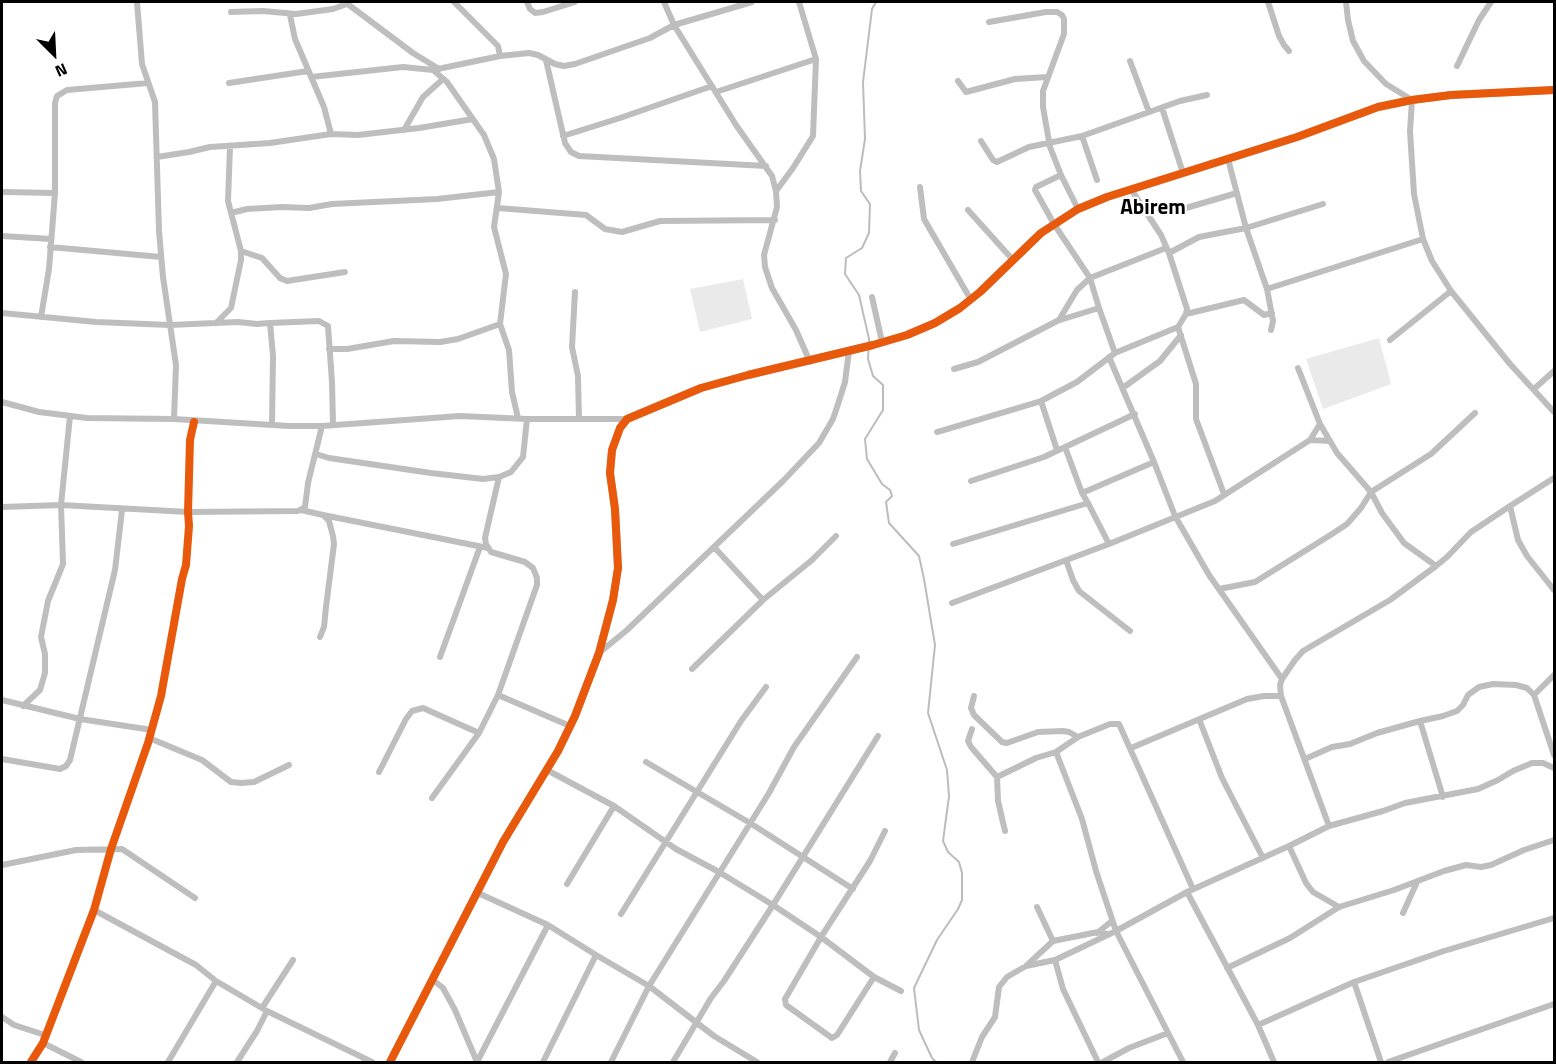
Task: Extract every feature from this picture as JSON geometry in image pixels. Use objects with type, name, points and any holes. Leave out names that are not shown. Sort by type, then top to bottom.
[{"type":"street","points":[[137,2],[142,64],[155,102],[161,257],[176,365],[174,419]]},
{"type":"street","points":[[454,2],[498,46],[500,57]]},
{"type":"street","points":[[527,2],[535,13],[575,2]]},
{"type":"street","points":[[664,2],[674,26],[736,125],[772,176],[777,207],[764,255],[765,267],[772,288],[796,330],[810,362]]},
{"type":"street","points":[[229,83],[403,67],[436,70],[529,53],[564,66],[629,46],[674,26],[752,2]]},
{"type":"street","points":[[776,190],[813,136],[816,60],[799,2]]},
{"type":"street","points":[[1268,2],[1279,36],[1289,51]]},
{"type":"street","points":[[1346,2],[1353,41],[1364,61],[1386,84],[1412,100]]},
{"type":"street","points":[[1456,66],[1479,20],[1491,2]]},
{"type":"street","points":[[231,12],[263,11],[290,15],[333,9],[346,3],[436,70],[473,119],[490,148],[499,192],[494,227],[507,280],[500,324],[509,350],[512,392],[518,418]]},
{"type":"street","points":[[989,22],[1046,12],[1062,15],[1065,19],[1064,33],[1042,91],[1043,107],[1049,143],[1061,175],[1078,209]]},
{"type":"street","points":[[290,15],[295,39],[328,118],[332,134]]},
{"type":"street","points":[[546,60],[567,149],[579,156],[766,166]]},
{"type":"street","points":[[563,136],[816,60]]},
{"type":"street","points":[[1130,61],[1149,112]]},
{"type":"street","points":[[404,130],[423,97],[445,81],[448,68]]},
{"type":"street","points":[[958,81],[966,92],[1015,79],[1047,77]]},
{"type":"street","points":[[42,317],[49,269],[55,194],[55,103],[57,96],[67,90],[148,83]]},
{"type":"street","points":[[2,402],[39,412],[70,416],[272,425],[322,426],[460,416],[527,419],[627,418],[701,388],[873,345],[907,335],[935,323],[971,300],[1053,224],[1078,209],[1131,189],[1297,137],[1370,109],[1451,95],[1554,90]]},
{"type":"street","points":[[981,141],[993,160],[997,162],[1029,147],[1082,136],[1180,101],[1207,95]]},
{"type":"street","points":[[1412,100],[1410,131],[1412,171],[1423,239],[1432,261],[1451,291],[1510,364],[1554,412]]},
{"type":"street","points":[[1162,108],[1183,173]]},
{"type":"street","points":[[157,157],[210,147],[230,147],[332,134],[358,135],[473,119]]},
{"type":"street","points":[[1082,136],[1097,180]]},
{"type":"street","points":[[216,323],[231,308],[238,282],[241,251],[227,188],[230,147]]},
{"type":"street","points":[[1228,159],[1246,228],[1267,289],[1272,314],[1271,330]]},
{"type":"street","points":[[1061,175],[1035,188],[1053,224],[1090,278],[1112,355],[1175,516],[1209,575],[1281,682],[1281,696],[1329,826]]},
{"type":"street","points":[[920,187],[924,219],[971,300]]},
{"type":"street","points":[[937,432],[1041,401],[1077,381],[1112,355],[1178,327],[1187,309],[1168,251],[1131,189]]},
{"type":"street","points":[[2,192],[55,194]]},
{"type":"street","points":[[231,213],[247,209],[309,208],[332,204],[436,199],[499,192]]},
{"type":"street","points":[[1169,213],[1237,193]]},
{"type":"street","points":[[1059,320],[1077,290],[1090,278],[1168,251],[1199,237],[1246,228],[1323,204]]},
{"type":"street","points":[[498,208],[586,215],[605,229],[622,232],[660,221],[775,220]]},
{"type":"street","points":[[968,210],[1013,260]]},
{"type":"street","points":[[2,236],[161,257]]},
{"type":"street","points":[[1267,289],[1423,239]]},
{"type":"street","points":[[241,251],[262,258],[280,278],[287,281],[345,272]]},
{"type":"street","points":[[1390,340],[1451,291]]},
{"type":"street","points":[[575,292],[572,347],[578,376],[579,418]]},
{"type":"street","points":[[872,297],[873,345]]},
{"type":"street","points":[[1186,314],[1244,300],[1263,315],[1272,314]]},
{"type":"street","points":[[231,308],[238,322]]},
{"type":"street","points":[[954,369],[978,362],[1059,320],[1099,308]]},
{"type":"street","points":[[2,312],[96,322],[170,325],[320,321],[328,326],[333,424]]},
{"type":"street","points":[[270,323],[273,356],[272,425]]},
{"type":"street","points":[[329,349],[347,349],[394,341],[440,342],[458,339],[500,324]]},
{"type":"street","points":[[1178,327],[1196,384],[1196,419],[1224,494]]},
{"type":"street","points":[[1124,387],[1160,361],[1181,335]]},
{"type":"street","points":[[599,653],[627,630],[714,547],[819,443],[833,419],[839,401],[849,351]]},
{"type":"street","points":[[1298,368],[1320,424],[1337,453],[1371,492],[1382,513],[1404,543],[1436,566]]},
{"type":"street","points":[[1534,389],[1554,371]]},
{"type":"street","points":[[1041,401],[1057,450]]},
{"type":"street","points":[[1219,589],[1255,582],[1347,524],[1371,492],[1431,454],[1475,412]]},
{"type":"street","points":[[971,481],[1028,464],[1135,414]]},
{"type":"street","points":[[23,706],[40,690],[45,674],[45,654],[41,637],[48,601],[63,564],[61,505],[70,416]]},
{"type":"street","points":[[390,1062],[503,842],[547,770],[570,726],[599,653],[613,600],[618,568],[615,509],[610,473],[612,450],[620,428],[627,418]]},
{"type":"street","points":[[316,454],[328,458],[431,473],[483,479],[499,477],[512,472],[523,457],[527,419]]},
{"type":"street","points":[[32,1062],[43,1043],[94,910],[111,849],[152,730],[161,696],[186,565],[189,526],[189,440],[194,422]]},
{"type":"street","points":[[952,603],[1215,501],[1310,440],[1320,424]]},
{"type":"street","points":[[2,507],[61,505],[188,512],[294,512],[305,507],[308,483],[322,426]]},
{"type":"street","points":[[1310,440],[1330,441]]},
{"type":"street","points":[[1065,447],[1082,493],[1109,544]]},
{"type":"street","points":[[1082,493],[1154,462]]},
{"type":"street","points":[[441,657],[484,548],[499,477]]},
{"type":"street","points":[[1264,696],[1281,682],[1303,651],[1390,600],[1436,566],[1471,532],[1554,478]]},
{"type":"street","points":[[953,544],[1089,503]]},
{"type":"street","points":[[1510,506],[1518,540],[1527,556],[1554,590]]},
{"type":"street","points":[[2,759],[60,769],[70,760],[115,570],[122,510]]},
{"type":"street","points":[[301,510],[484,548],[525,562],[533,568],[537,585],[498,695],[479,733],[432,798]]},
{"type":"street","points":[[320,637],[324,627],[333,544],[329,521],[323,515]]},
{"type":"street","points":[[692,669],[763,600],[836,536]]},
{"type":"street","points":[[714,547],[763,600]]},
{"type":"street","points":[[1066,560],[1072,580],[1079,591],[1130,631]]},
{"type":"street","points":[[611,1062],[649,986],[808,726],[857,657]]},
{"type":"street","points":[[1534,695],[1554,675]]},
{"type":"street","points":[[1305,759],[1332,747],[1350,744],[1377,733],[1457,711],[1468,695],[1479,687],[1493,684],[1516,685],[1527,688],[1534,695],[1554,755]]},
{"type":"street","points":[[621,914],[741,721],[766,687]]},
{"type":"street","points":[[498,695],[570,726]]},
{"type":"street","points":[[974,696],[971,708],[974,715],[1002,742],[1007,743],[1028,734],[1046,732],[1070,732],[1078,737]]},
{"type":"street","points":[[1131,748],[1247,699],[1281,696]]},
{"type":"street","points":[[2,700],[80,719],[152,730]]},
{"type":"street","points":[[379,772],[406,719],[417,709],[423,708],[479,733]]},
{"type":"street","points":[[1199,719],[1222,778],[1263,858]]},
{"type":"street","points":[[1420,721],[1443,797]]},
{"type":"street","points":[[997,777],[1036,758],[1056,752],[1078,737],[1110,724],[1121,727],[1190,890],[1227,968],[1258,1025],[1274,1062]]},
{"type":"street","points":[[972,729],[968,741],[997,777],[998,801],[1005,831]]},
{"type":"street","points":[[673,1062],[878,736]]},
{"type":"street","points":[[149,738],[202,760],[231,782],[254,782],[289,765]]},
{"type":"street","points":[[1056,752],[1082,819],[1116,931],[1183,1062]]},
{"type":"street","points":[[646,762],[750,823],[854,889]]},
{"type":"street","points":[[1026,966],[1055,960],[1109,935],[1190,890],[1329,826],[1405,803],[1478,789],[1532,763],[1543,763],[1554,768]]},
{"type":"street","points":[[547,770],[614,806],[666,842],[719,872],[821,937],[874,977],[901,991]]},
{"type":"street","points":[[567,884],[614,806]]},
{"type":"street","points":[[874,977],[837,1035],[832,1038],[789,1009],[785,999],[821,937],[854,889],[885,831]]},
{"type":"street","points":[[1227,968],[1290,938],[1339,907],[1444,871],[1466,865],[1481,867],[1491,865],[1554,840]]},
{"type":"street","points":[[1289,846],[1306,883],[1313,892],[1339,907]]},
{"type":"street","points":[[2,865],[76,850],[122,849],[195,898]]},
{"type":"street","points":[[1403,913],[1417,882]]},
{"type":"street","points":[[478,893],[548,925],[649,986],[749,1061],[757,1062]]},
{"type":"street","points":[[1037,907],[1053,941]]},
{"type":"street","points":[[94,910],[196,965],[216,981],[265,1009],[372,1062]]},
{"type":"street","points":[[1258,1025],[1354,982],[1444,951],[1554,918]]},
{"type":"street","points":[[1090,943],[1098,932],[1112,921]]},
{"type":"street","points":[[477,1062],[548,925]]},
{"type":"street","points":[[972,1062],[982,1037],[995,1017],[999,987],[1007,978],[1026,966],[1053,941],[1098,932],[1109,935]]},
{"type":"street","points":[[543,1062],[596,956]]},
{"type":"street","points":[[237,1062],[293,960]]},
{"type":"street","points":[[1055,960],[1063,989],[1098,1062]]},
{"type":"street","points":[[433,980],[447,995],[477,1062]]},
{"type":"street","points":[[168,1062],[216,981]]},
{"type":"street","points":[[1354,982],[1381,1062]]},
{"type":"street","points":[[1388,1062],[1554,1004]]},
{"type":"street","points":[[2,1017],[14,1025],[45,1035]]},
{"type":"street","points":[[1103,1062],[1129,1048],[1168,1033]]},
{"type":"street","points":[[43,1043],[81,1062]]},
{"type":"street","points":[[890,1062],[895,1053]]},
{"type":"shaded area","points":[[743,279],[752,319],[700,332],[690,289]]},
{"type":"shaded area","points":[[1379,338],[1391,384],[1323,409],[1306,359]]},
{"type":"waterway","points":[[876,2],[872,9],[863,82],[865,139],[860,171],[861,191],[870,204],[869,233],[862,248],[846,258],[845,274],[859,295],[869,339],[868,359],[873,376],[883,385],[883,410],[865,439],[867,459],[882,484],[890,490],[892,496],[886,502],[889,523],[919,556],[924,579],[935,645],[928,713],[947,770],[949,796],[943,841],[948,852],[959,862],[962,873],[962,900],[937,940],[914,988],[919,1030],[936,1062]]},
{"type":"cycle path","points":[[390,1062],[503,842],[558,751],[575,716],[599,653],[613,600],[618,568],[615,509],[610,473],[612,450],[620,428],[627,419],[701,388],[873,345],[907,335],[935,323],[960,308],[980,292],[1041,233],[1078,209],[1107,197],[1297,137],[1378,107],[1451,95],[1554,90]]},
{"type":"cycle path","points":[[31,1062],[43,1043],[94,910],[111,849],[148,743],[161,696],[186,565],[190,440],[194,422]]},
{"type":"district","name":"Abirem","points":[[1153,209]]}]
